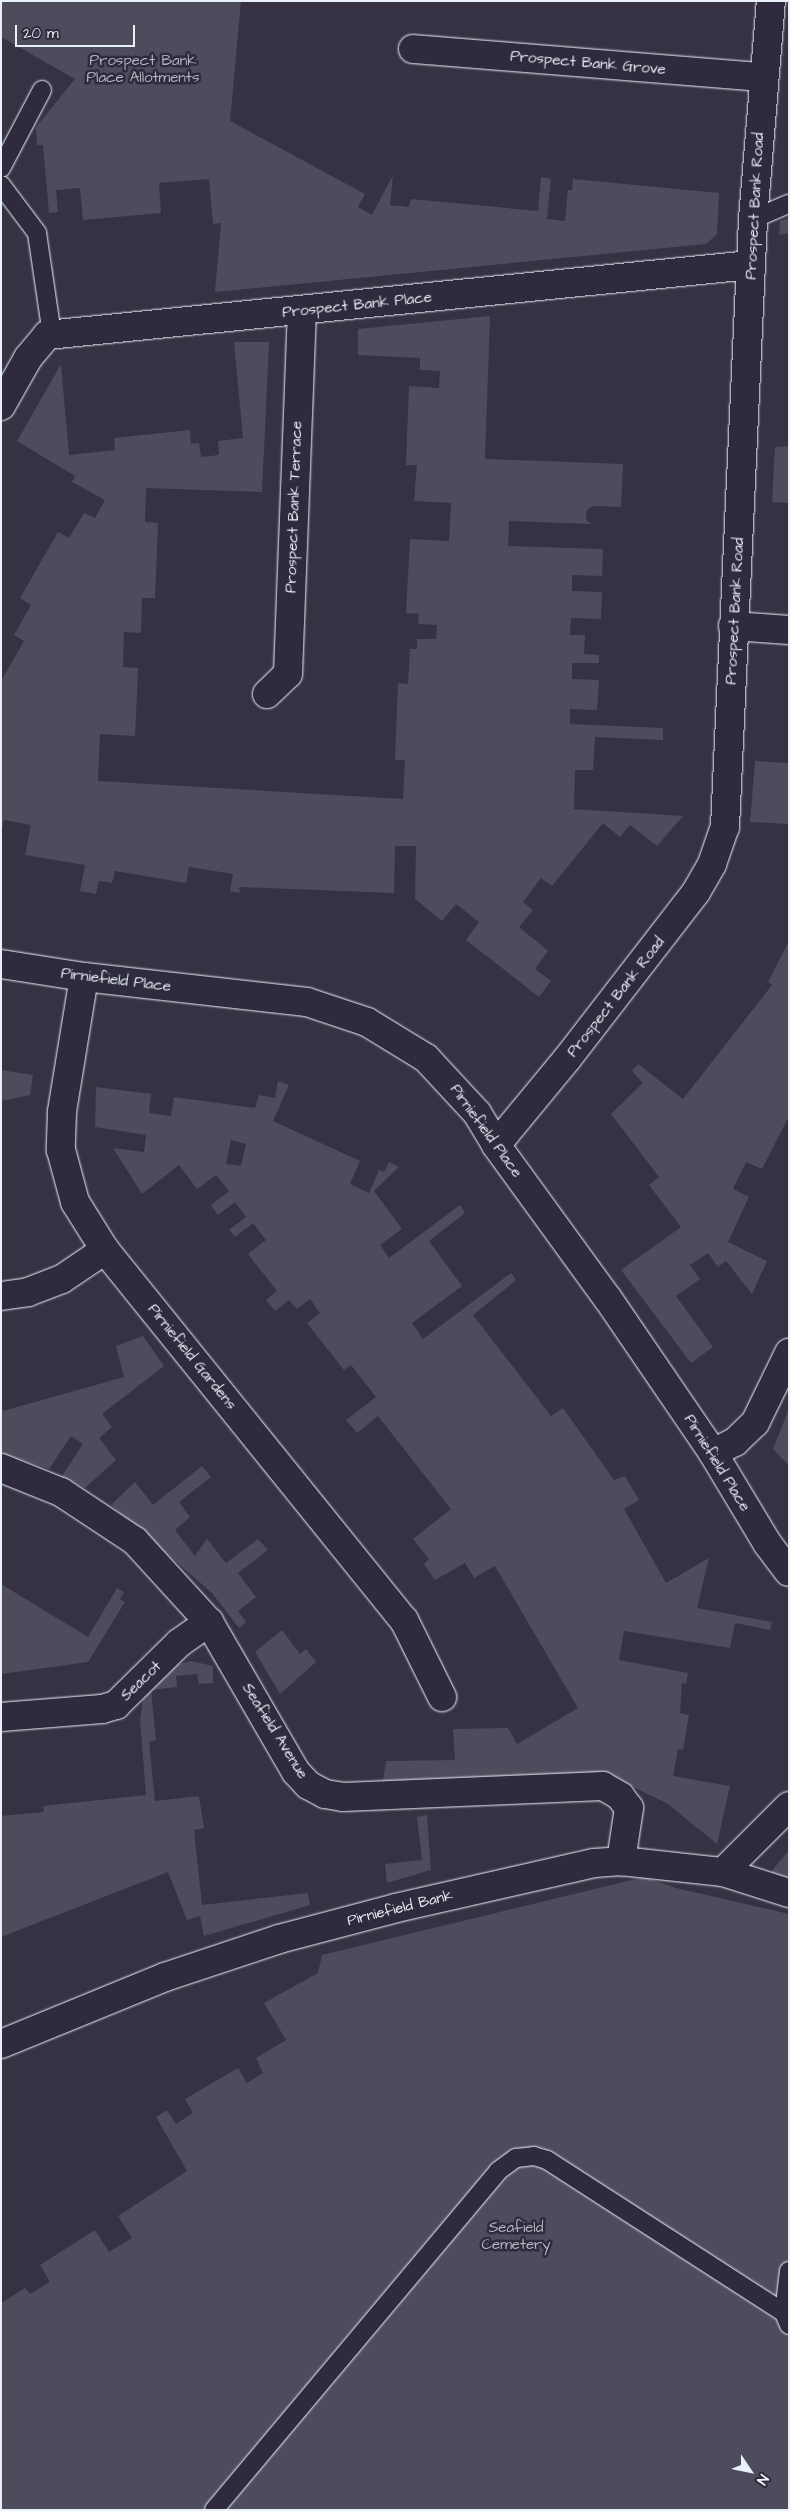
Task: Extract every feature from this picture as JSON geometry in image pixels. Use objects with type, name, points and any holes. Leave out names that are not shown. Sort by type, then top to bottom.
[{"type":"street","name":"Prospect Bank Road","points":[[496,1145],[619,993],[696,892],[712,864],[725,827],[753,219],[771,1]]},
{"type":"street","name":"Prospect Bank Grove","points":[[413,49],[764,76]]},
{"type":"street","name":"Prospect Bank Place","points":[[52,335],[751,265]]},
{"type":"street","name":"Prospect Bank Terrace","points":[[267,694],[288,674],[302,311]]},
{"type":"street","points":[[1,406],[36,347],[47,335],[52,335]]},
{"type":"street","points":[[733,626],[789,630]]},
{"type":"street","name":"Pirniefield Place","points":[[1,964],[84,977],[307,1002],[367,1022],[406,1044],[448,1079],[477,1113],[496,1145],[608,1299],[713,1453],[767,1543],[789,1572]]},
{"type":"street","name":"Pirniefield Gardens","points":[[84,977],[62,1112],[61,1150],[74,1202],[105,1250],[404,1620],[442,1697]]},
{"type":"street","points":[[1,1296],[28,1292],[62,1279],[105,1250]]},
{"type":"street","points":[[713,1453],[740,1438],[755,1423],[789,1353]]},
{"type":"street","name":"Seafield Avenue","points":[[1,1468],[61,1492],[111,1523],[135,1541],[208,1622],[296,1772],[317,1790],[344,1798],[603,1786],[620,1796],[628,1808],[621,1861]]},
{"type":"street","name":"Seacot","points":[[1,1718],[102,1709],[116,1704],[180,1643],[208,1622]]},
{"type":"street","points":[[723,1872],[789,1806]]},
{"type":"street","name":"Pirniefield Bank","points":[[1,2044],[165,1977],[279,1939],[396,1908],[563,1869],[621,1861],[723,1872],[789,1893]]},
{"type":"lane","points":[[1,168],[42,90]]},
{"type":"lane","points":[[1,185],[37,233],[52,335]]},
{"type":"lane","points":[[753,219],[789,204]]},
{"type":"lane","points":[[214,2510],[498,2171],[516,2158],[534,2156],[547,2160],[787,2319]]},
{"type":"lane","points":[[787,2319],[789,2271]]},
{"type":"green space","name":"Prospect Bank Place Allotments","points":[[1,1],[241,1],[230,121],[365,194],[358,207],[372,215],[393,175],[390,205],[409,207],[411,199],[538,211],[541,177],[551,179],[547,219],[565,221],[568,190],[572,190],[573,179],[719,193],[717,234],[706,244],[215,292],[221,223],[213,224],[209,179],[159,183],[161,213],[83,220],[80,188],[56,190],[58,212],[49,213],[43,145],[37,145],[36,127],[75,79],[1,37]]},
{"type":"green space","points":[[789,218],[789,233],[779,235],[780,221]]},
{"type":"green space","points":[[490,316],[485,459],[623,464],[621,507],[593,506],[587,510],[586,520],[592,524],[509,521],[508,546],[603,549],[602,576],[572,575],[572,591],[602,592],[601,619],[571,618],[570,635],[585,635],[584,654],[599,655],[599,663],[572,663],[572,679],[599,680],[597,710],[570,709],[570,724],[663,728],[663,740],[595,737],[593,770],[575,770],[574,809],[683,816],[657,846],[630,825],[620,837],[603,823],[552,886],[541,878],[523,902],[533,910],[519,927],[548,951],[535,969],[551,981],[539,997],[466,940],[479,922],[456,904],[442,921],[415,899],[416,846],[395,846],[394,893],[239,887],[240,893],[230,891],[233,874],[189,867],[186,883],[115,871],[112,883],[99,881],[96,894],[80,891],[85,865],[25,855],[31,825],[4,820],[1,835],[1,681],[24,641],[14,635],[31,605],[20,598],[58,532],[69,538],[84,513],[95,518],[105,500],[72,482],[75,476],[17,441],[61,364],[69,455],[115,450],[114,438],[190,430],[191,444],[199,443],[201,457],[219,455],[218,441],[243,438],[234,342],[269,342],[262,492],[146,488],[145,522],[158,523],[155,598],[142,598],[141,633],[124,632],[123,667],[138,668],[135,736],[100,734],[98,781],[403,799],[405,760],[395,760],[398,683],[408,684],[410,649],[417,649],[417,639],[436,639],[437,625],[418,624],[419,614],[406,613],[410,539],[449,541],[451,503],[414,501],[417,465],[406,465],[409,386],[439,388],[440,371],[420,370],[420,358],[358,355],[358,329]]},
{"type":"green space","points":[[789,446],[789,503],[772,502],[775,447]]},
{"type":"green space","points":[[755,761],[789,763],[789,824],[750,822]]},
{"type":"green space","points":[[789,941],[789,1116],[762,1169],[746,1162],[733,1189],[749,1197],[728,1242],[767,1261],[752,1294],[726,1261],[718,1267],[708,1253],[690,1265],[700,1279],[676,1296],[713,1347],[691,1363],[621,1270],[681,1227],[649,1185],[659,1177],[611,1114],[643,1083],[632,1071],[638,1064],[683,1099],[772,985],[768,982]]},
{"type":"green space","points":[[1,1070],[33,1075],[30,1095],[1,1101]]},
{"type":"green space","points":[[278,1081],[289,1085],[273,1121],[360,1161],[350,1184],[369,1193],[379,1170],[384,1172],[389,1162],[399,1167],[374,1191],[402,1229],[380,1245],[389,1258],[460,1205],[465,1213],[429,1241],[462,1286],[412,1323],[423,1339],[511,1273],[516,1280],[473,1315],[551,1416],[563,1408],[614,1480],[625,1476],[639,1500],[624,1509],[666,1583],[709,1558],[697,1608],[772,1622],[770,1630],[735,1623],[730,1648],[624,1631],[619,1660],[688,1673],[686,1684],[682,1683],[680,1713],[689,1715],[683,1750],[678,1749],[673,1776],[730,1786],[717,1844],[668,1804],[621,1781],[382,1787],[386,1761],[455,1760],[453,1729],[508,1728],[517,1744],[578,1708],[495,1566],[474,1578],[465,1563],[435,1580],[424,1564],[429,1559],[413,1539],[451,1509],[378,1416],[357,1433],[346,1420],[376,1397],[351,1365],[344,1370],[307,1323],[320,1313],[310,1299],[297,1309],[289,1300],[275,1311],[266,1300],[277,1291],[248,1254],[266,1240],[253,1223],[235,1237],[229,1230],[246,1217],[235,1202],[218,1215],[211,1205],[229,1191],[216,1175],[197,1189],[179,1165],[142,1194],[113,1148],[144,1152],[146,1135],[95,1127],[96,1087],[151,1094],[149,1113],[171,1116],[174,1097],[255,1108],[259,1095],[275,1098]],"holes":[[[231,1140],[246,1144],[241,1166],[226,1164]]]},
{"type":"green space","points":[[143,1336],[164,1366],[102,1414],[112,1427],[99,1438],[116,1460],[85,1488],[62,1476],[83,1444],[71,1436],[49,1469],[1,1453],[1,1405],[3,1411],[124,1377],[116,1346]]},
{"type":"green space","points":[[789,1409],[789,1466],[773,1449]]},
{"type":"green space","points":[[202,1466],[211,1477],[179,1502],[190,1517],[175,1530],[195,1556],[207,1539],[226,1563],[258,1539],[268,1550],[238,1573],[256,1597],[238,1611],[246,1622],[239,1628],[212,1593],[111,1505],[135,1482],[153,1505]]},
{"type":"green space","points":[[1,1584],[88,1637],[117,1588],[124,1592],[120,1599],[125,1602],[88,1662],[1,1674]]},
{"type":"green space","points":[[282,1630],[300,1654],[306,1649],[316,1662],[280,1694],[255,1652]]},
{"type":"green space","points":[[191,1661],[213,1666],[213,1683],[199,1684],[197,1674],[176,1676],[177,1687],[151,1690],[156,1740],[149,1742],[155,1801],[199,1796],[204,1828],[194,1830],[202,1905],[308,1893],[310,1905],[204,1936],[200,1916],[187,1920],[168,1872],[1,1937],[1,1816],[44,1812],[43,1806],[146,1795],[140,1719],[144,1694],[176,1665]]},
{"type":"green space","points":[[427,1815],[431,1870],[387,1883],[385,1864],[422,1860],[417,1817]]},
{"type":"green space","points":[[789,1850],[789,1884],[770,1873]]},
{"type":"green space","name":"Seafield Cemetery","points":[[644,1877],[676,1888],[789,1914],[789,2510],[1,2510],[1,2303],[25,2288],[30,2294],[50,2282],[40,2265],[95,2230],[109,2252],[132,2238],[118,2216],[187,2171],[156,2117],[167,2110],[176,2124],[193,2113],[185,2099],[238,2068],[247,2083],[263,2073],[256,2058],[286,2040],[264,2003],[318,1973],[322,1955]]}]
